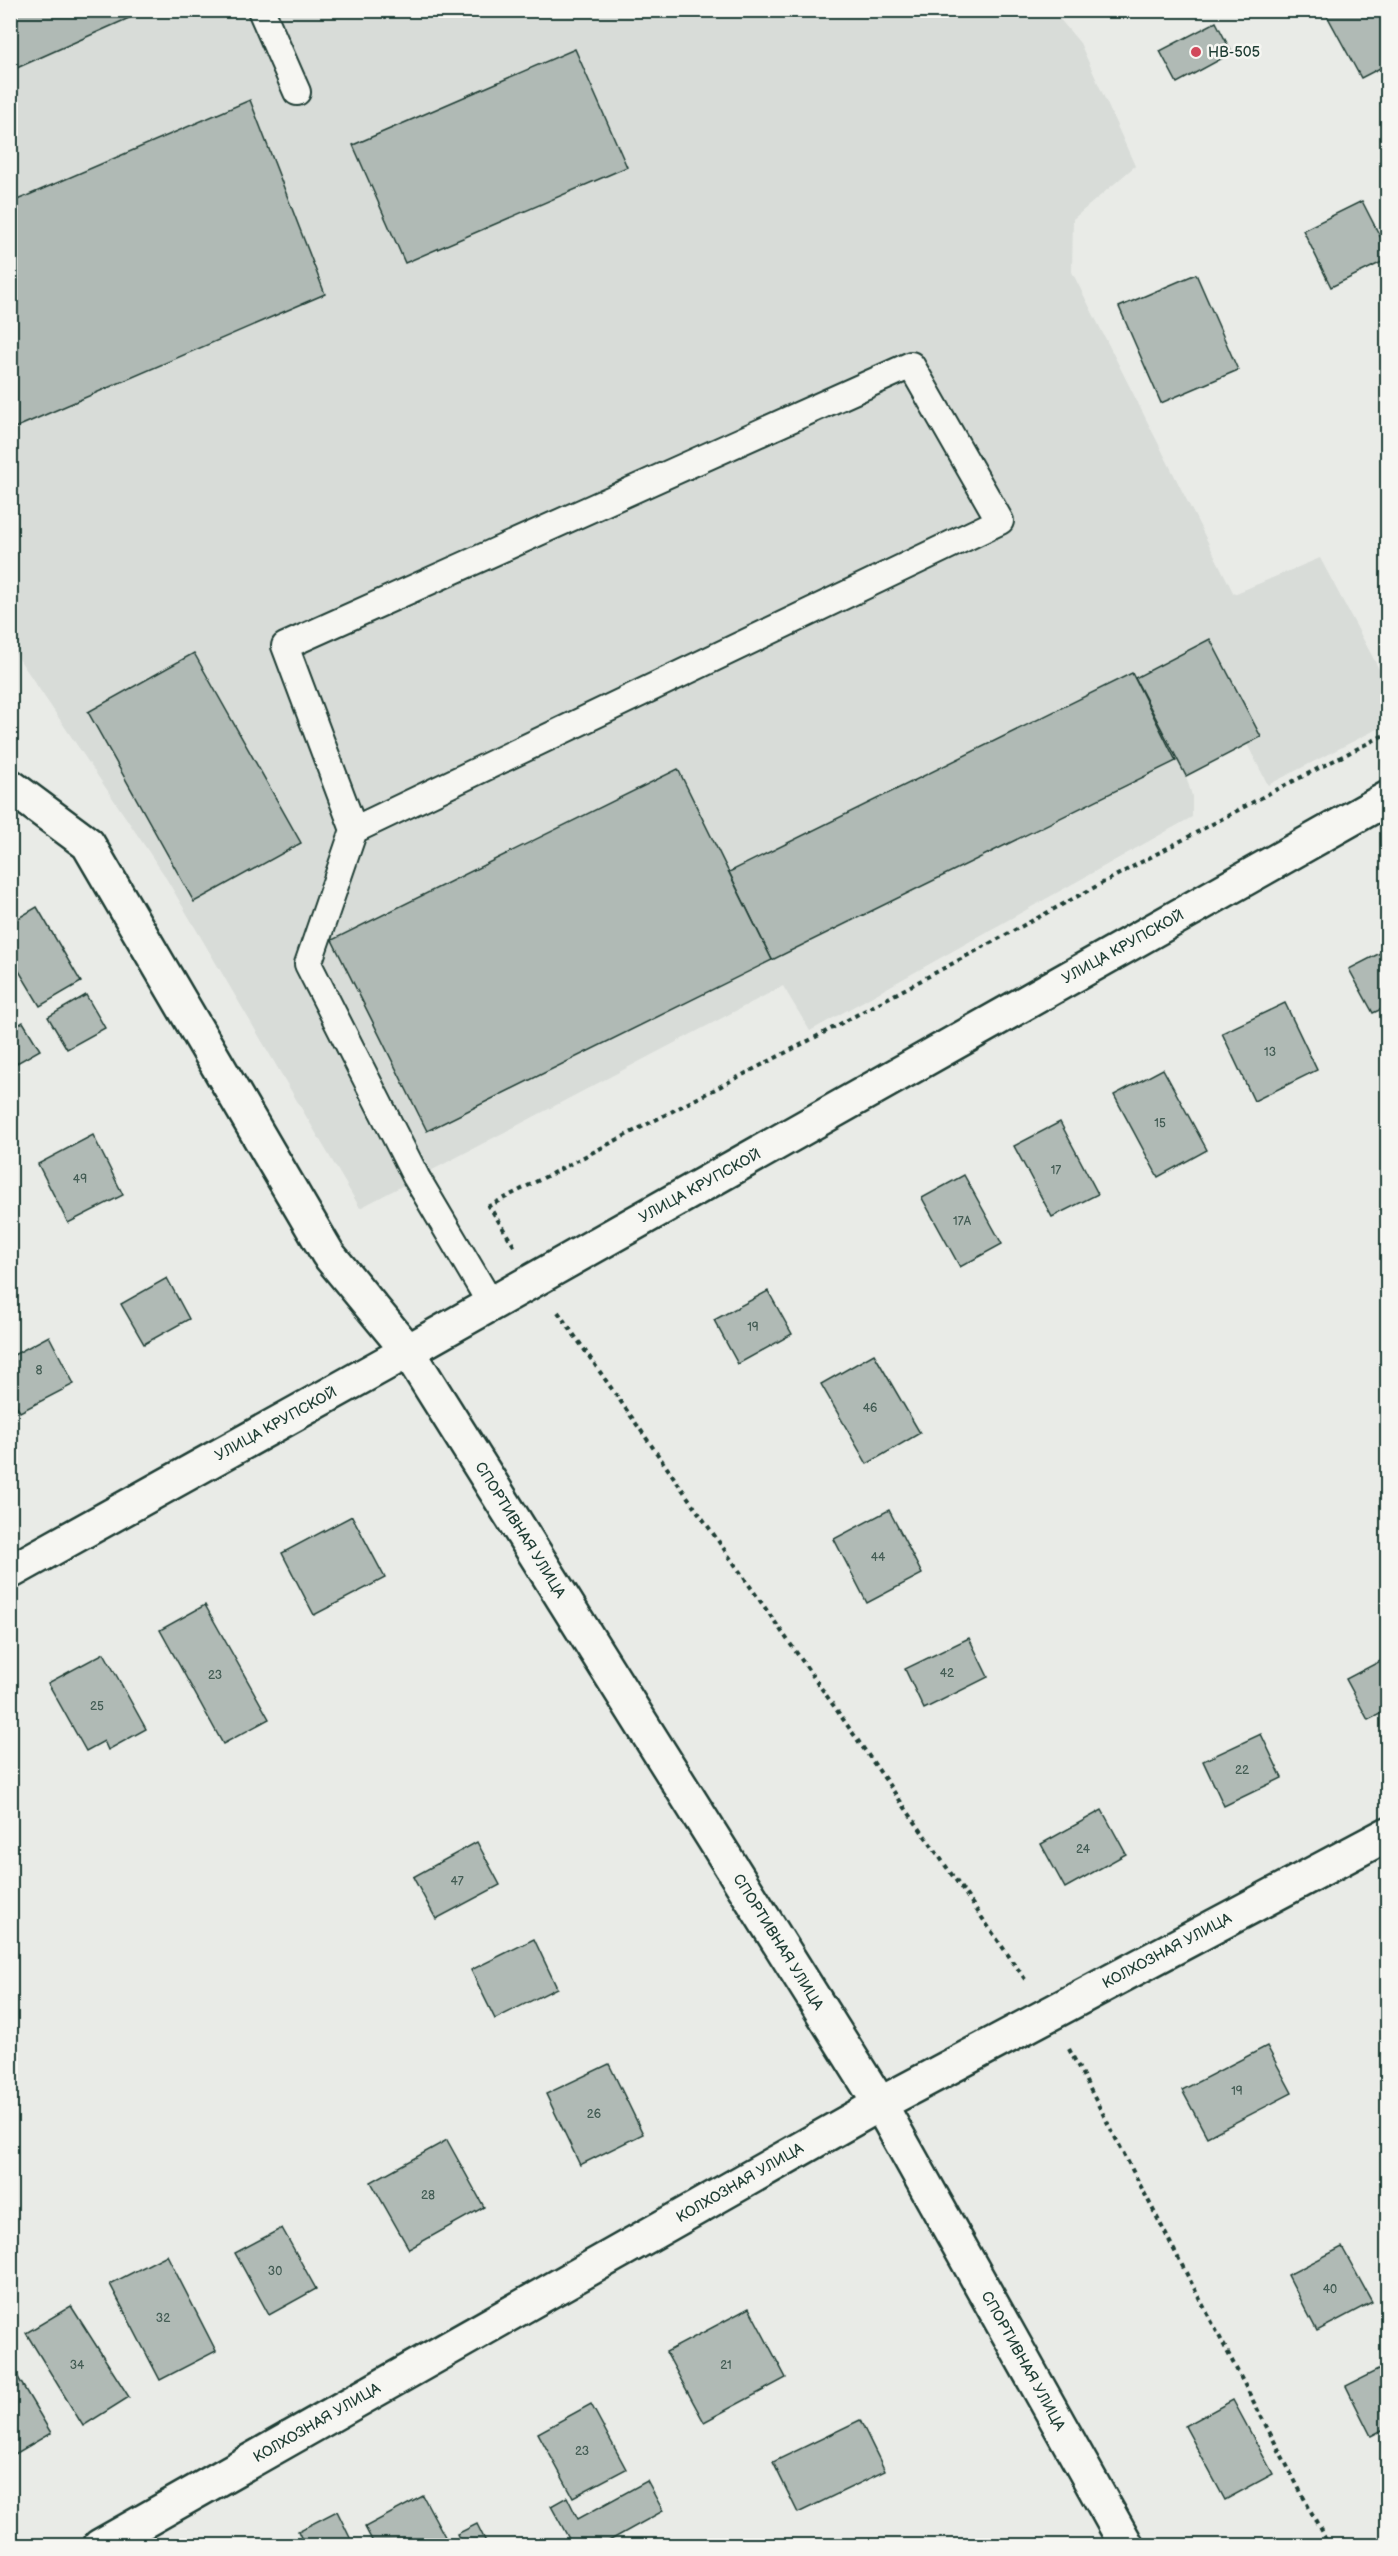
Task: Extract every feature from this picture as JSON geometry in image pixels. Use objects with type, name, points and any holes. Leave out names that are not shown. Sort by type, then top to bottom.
[{"type":"street","name":"СПОРТИВНАЯ УЛИЦА","points":[[10,786],[88,844],[328,1254],[408,1351],[879,2104],[1126,2546]]},
{"type":"street","name":"УЛИЦА КРУПСКОЙ","points":[[10,1572],[408,1351],[1388,798]]},
{"type":"street","name":"КОЛХОЗНАЯ УЛИЦА","points":[[100,2546],[879,2104],[1388,1834]]},
{"type":"lane","points":[[261,10],[297,92]]},
{"type":"lane","points":[[354,830],[1000,521],[911,365],[285,646],[354,830],[308,964],[416,1177],[491,1304]]},
{"type":"path","points":[[1329,2546],[1050,2013],[536,1279],[489,1206],[810,1040],[1388,733]]},
{"type":"shaded area","points":[[10,11],[1053,11],[1080,43],[1135,166],[1073,219],[1072,272],[1234,594],[1320,558],[1387,684],[1387,724],[1268,785],[1247,744],[1186,776],[1192,796],[1192,817],[810,1031],[783,986],[360,1208],[163,873],[11,647]]},
{"type":"building","points":[[10,10],[147,10],[10,71]]},
{"type":"building","points":[[1324,10],[1388,10],[1388,64],[1361,78]]},
{"type":"building","name":"НВ-505","points":[[1216,22],[1232,53],[1177,83],[1160,51]]},
{"type":"building","points":[[575,49],[627,167],[405,263],[353,145]]},
{"type":"building","points":[[250,100],[325,294],[10,430],[10,203]]},
{"type":"building","points":[[1362,201],[1388,252],[1388,259],[1331,287],[1303,230]]},
{"type":"building","points":[[1196,274],[1238,370],[1161,403],[1119,307]]},
{"type":"building","points":[[1210,639],[1261,737],[1186,776],[1135,678]]},
{"type":"building","points":[[194,653],[301,843],[194,902],[88,712]]},
{"type":"building","points":[[1132,673],[1176,761],[772,960],[729,872]]},
{"type":"building","points":[[678,769],[772,960],[427,1131],[332,940]]},
{"type":"building","points":[[37,907],[81,982],[40,1006],[10,956],[10,923]]},
{"type":"building","points":[[1388,949],[1388,1006],[1373,1013],[1349,969]]},
{"type":"building","points":[[86,995],[105,1028],[67,1049],[48,1017]]},
{"type":"building","points":[[1285,1003],[1317,1070],[1254,1101],[1222,1033]]},
{"type":"building","points":[[23,1022],[40,1050],[10,1067],[10,1030]]},
{"type":"building","points":[[1163,1069],[1207,1150],[1158,1177],[1114,1095]]},
{"type":"building","points":[[1060,1122],[1098,1194],[1052,1217],[1014,1146]]},
{"type":"building","points":[[93,1135],[123,1195],[68,1223],[38,1164]]},
{"type":"building","points":[[964,1175],[1002,1244],[960,1267],[922,1198]]},
{"type":"building","points":[[167,1278],[189,1319],[144,1344],[121,1304]]},
{"type":"building","points":[[768,1291],[792,1334],[738,1364],[714,1320]]},
{"type":"building","points":[[49,1336],[74,1384],[20,1412],[10,1395],[10,1357]]},
{"type":"building","points":[[874,1354],[920,1433],[867,1464],[821,1384]]},
{"type":"building","points":[[889,1510],[922,1574],[867,1603],[834,1539]]},
{"type":"building","points":[[352,1516],[385,1578],[314,1615],[282,1553]]},
{"type":"building","points":[[205,1605],[269,1719],[223,1744],[160,1630]]},
{"type":"building","points":[[969,1638],[988,1677],[924,1709],[905,1669]]},
{"type":"building","points":[[104,1653],[146,1729],[108,1750],[104,1741],[86,1751],[48,1683]]},
{"type":"building","points":[[1388,1657],[1388,1710],[1368,1720],[1346,1679]]},
{"type":"building","points":[[1261,1734],[1282,1778],[1224,1806],[1203,1761]]},
{"type":"building","points":[[1102,1810],[1126,1854],[1065,1888],[1041,1844]]},
{"type":"building","points":[[477,1842],[500,1885],[436,1919],[413,1877]]},
{"type":"building","points":[[534,1939],[557,1988],[495,2019],[471,1970]]},
{"type":"building","points":[[1267,2046],[1292,2093],[1207,2137],[1182,2090]]},
{"type":"building","points":[[609,2064],[643,2134],[580,2165],[546,2094]]},
{"type":"building","points":[[447,2140],[484,2207],[409,2249],[371,2182]]},
{"type":"building","points":[[282,2228],[316,2289],[269,2315],[235,2253]]},
{"type":"building","points":[[1342,2247],[1372,2302],[1317,2331],[1288,2275]]},
{"type":"building","points":[[167,2255],[216,2351],[160,2380],[110,2284]]},
{"type":"building","points":[[71,2306],[129,2397],[83,2426],[26,2333]]},
{"type":"building","points":[[749,2308],[786,2378],[704,2422],[666,2352]]},
{"type":"building","points":[[10,2364],[51,2433],[10,2457]]},
{"type":"building","points":[[1388,2365],[1388,2427],[1371,2436],[1346,2386]]},
{"type":"building","points":[[1233,2400],[1273,2474],[1225,2500],[1185,2426]]},
{"type":"building","points":[[591,2404],[626,2469],[573,2497],[538,2433]]},
{"type":"building","points":[[860,2420],[885,2471],[798,2513],[773,2462]]},
{"type":"building","points":[[647,2481],[663,2511],[600,2546],[573,2546],[551,2506],[567,2497],[578,2519]]},
{"type":"building","points":[[423,2496],[450,2546],[375,2546],[365,2527]]},
{"type":"building","points":[[337,2511],[354,2546],[305,2546],[298,2531]]},
{"type":"building","points":[[477,2524],[488,2546],[463,2546],[457,2534]]},
{"type":"place","name":"НВ-505","points":[[1196,52]]}]
